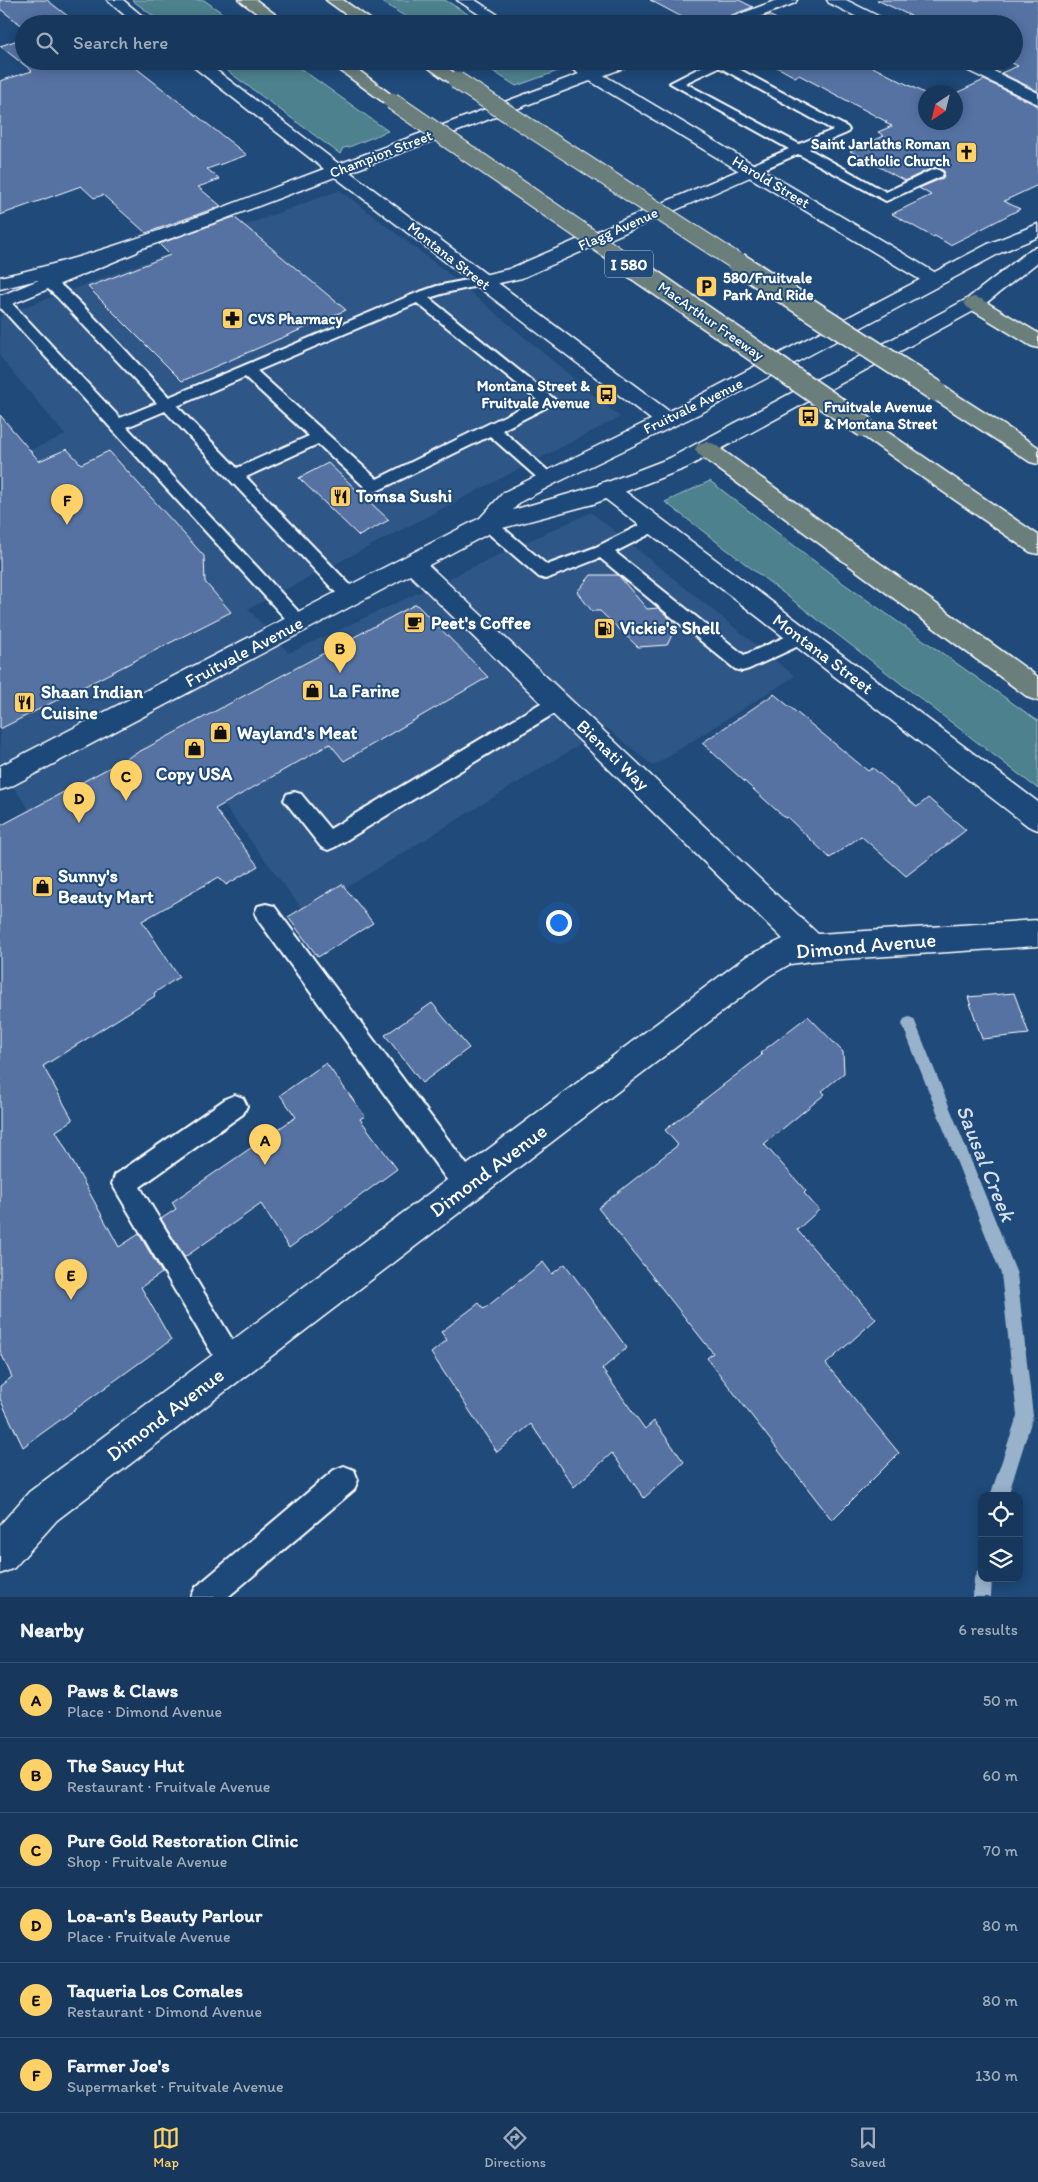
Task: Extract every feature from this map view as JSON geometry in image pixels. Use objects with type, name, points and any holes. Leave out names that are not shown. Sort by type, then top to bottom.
[{"type":"highway","points":[[246,0],[268,15]]},
{"type":"highway","points":[[333,0],[356,15]]},
{"type":"highway","name":"MacArthur Freeway","points":[[348,70],[1038,546]]},
{"type":"highway","points":[[441,70],[1038,457]]},
{"type":"highway","points":[[954,292],[1038,342]]},
{"type":"highway","points":[[686,434],[1038,691]]},
{"type":"street","points":[[114,0],[133,15]]},
{"type":"street","points":[[464,0],[489,15]]},
{"type":"street","points":[[751,15],[790,0]]},
{"type":"street","points":[[834,0],[865,15]]},
{"type":"street","name":"Montana Street","points":[[206,70],[686,434]]},
{"type":"street","name":"Harold Street","points":[[583,70],[954,292]]},
{"type":"street","name":"Champion Street","points":[[1,297],[604,70]]},
{"type":"street","points":[[978,70],[1038,99]]},
{"type":"street","name":"Flagg Avenue","points":[[482,281],[515,274],[751,170]]},
{"type":"street","name":"Fruitvale Avenue","points":[[0,779],[488,524],[540,513],[650,476],[686,434],[891,305],[954,292],[995,248],[1038,230]]},
{"type":"street","name":"Fruitvale Avenue","points":[[488,524],[512,498],[613,446],[686,434],[954,292],[1038,254]]},
{"type":"street","points":[[607,490],[608,464],[613,446]]},
{"type":"street","name":"Montana Street","points":[[607,490],[1038,818]]},
{"type":"street","name":"Bienati Way","points":[[413,564],[812,948]]},
{"type":"street","name":"Dimond Avenue","points":[[0,1554],[43,1506],[758,966],[786,952],[812,948],[1032,928]]},
{"type":"lane","points":[[704,70],[676,83],[886,197],[937,173]]},
{"type":"lane","points":[[732,70],[843,130],[751,170]]},
{"type":"lane","points":[[45,279],[168,404],[350,596]]},
{"type":"lane","points":[[118,425],[419,297],[442,289],[482,281]]},
{"type":"lane","points":[[1,297],[300,623]]},
{"type":"lane","points":[[247,370],[375,487],[548,401],[419,297]]},
{"type":"lane","points":[[491,429],[548,478]]},
{"type":"lane","points":[[236,475],[320,437]]},
{"type":"lane","points":[[488,524],[545,573],[602,551],[654,525]]},
{"type":"lane","points":[[602,551],[742,664],[801,637]]},
{"type":"lane","points":[[294,800],[328,840],[558,702]]},
{"type":"lane","points":[[266,913],[467,1186]]},
{"type":"lane","points":[[232,1363],[124,1184],[235,1106]]},
{"type":"lane","points":[[206,1597],[344,1480]]},
{"type":"shaded area","points":[[340,190],[444,270],[620,417],[248,609],[289,653],[591,512],[795,676],[653,766],[607,728],[305,913],[217,796],[117,880],[151,998],[0,1097],[30,811],[0,768],[0,463],[65,435],[0,357],[0,316]]},
{"type":"green space","points":[[132,0],[204,0],[225,15],[152,15]]},
{"type":"green space","points":[[379,0],[445,0],[469,15],[403,15]]},
{"type":"green space","points":[[226,70],[303,70],[388,131],[343,148],[340,154]]},
{"type":"green space","points":[[491,70],[561,70],[516,86]]},
{"type":"green space","points":[[710,481],[843,583],[1038,721],[1038,789],[665,502]]},
{"type":"building","points":[[0,0],[47,0],[66,15],[15,15],[15,20],[0,9]]},
{"type":"building","points":[[650,0],[739,0],[753,7],[732,15],[678,15]]},
{"type":"building","points":[[877,0],[1038,0],[1038,91],[1001,73],[1008,70],[1023,70],[1023,15],[909,15]]},
{"type":"building","points":[[15,41],[15,58],[0,46]]},
{"type":"building","points":[[31,70],[138,70],[247,155],[207,169],[220,179],[198,187],[221,206],[146,233],[103,195],[94,198],[81,186],[0,215],[0,81],[32,71]]},
{"type":"building","points":[[782,70],[879,70],[918,90],[918,130],[963,130],[963,90],[984,80],[1038,106],[1038,185],[1004,201],[1020,209],[950,245],[892,214],[931,195],[919,188],[943,178],[944,171],[938,167],[932,168],[905,181],[850,151],[884,136],[878,132],[892,126],[799,75],[795,77]]},
{"type":"building","points":[[234,217],[346,310],[182,381],[88,287],[170,255],[159,244]]},
{"type":"building","points":[[0,415],[39,461],[67,449],[81,464],[109,451],[204,556],[205,582],[231,612],[0,729]]},
{"type":"building","name":"Tomsa Sushi","points":[[328,463],[389,520],[359,536],[299,478]]},
{"type":"building","points":[[591,575],[618,575],[647,609],[658,608],[677,625],[667,645],[638,647],[600,611],[592,611],[577,592]]},
{"type":"building","points":[[416,604],[488,677],[344,761],[330,744],[215,809],[258,866],[226,885],[219,877],[142,921],[179,977],[154,993],[155,996],[43,1066],[73,1120],[56,1131],[119,1247],[139,1234],[162,1273],[141,1287],[171,1340],[23,1447],[0,1399],[0,1386],[12,1377],[0,1351],[0,826]]},
{"type":"building","points":[[774,694],[868,771],[873,768],[917,807],[928,798],[966,830],[906,876],[861,836],[830,858],[787,817],[785,818],[702,743]]},
{"type":"building","points":[[342,884],[373,923],[318,957],[288,917]]},
{"type":"building","points":[[1014,993],[1029,1034],[982,1039],[968,997]]},
{"type":"building","points":[[432,1003],[469,1048],[422,1083],[385,1035]]},
{"type":"building","points":[[808,1016],[843,1052],[844,1073],[822,1091],[825,1094],[764,1144],[806,1191],[804,1193],[819,1210],[797,1230],[876,1319],[826,1364],[899,1453],[832,1520],[707,1358],[713,1353],[598,1208],[678,1145],[665,1130],[762,1055],[760,1053]]},
{"type":"building","points":[[326,1063],[365,1116],[360,1119],[397,1169],[289,1248],[261,1204],[185,1257],[161,1219],[176,1209],[172,1202],[296,1117],[280,1095]]},
{"type":"building","points":[[543,1262],[552,1274],[565,1264],[627,1348],[602,1369],[645,1429],[654,1421],[684,1462],[644,1498],[612,1453],[574,1487],[531,1424],[497,1452],[431,1353],[447,1340],[441,1332],[479,1303],[484,1309]]},
{"type":"waterway","name":"Sausal Creek","points":[[909,1024],[1009,1274],[1025,1416],[1000,1492]]},
{"type":"waterway","name":"Sausal Creek","points":[[982,1597],[983,1582]]},
{"type":"place","name":"Saint Jarlaths Roman Catholic Church","points":[[966,153]]},
{"type":"place","name":"580/Fruitvale Park And Ride","points":[[707,287]]},
{"type":"place","name":"CVS Pharmacy","points":[[232,319]]},
{"type":"place","name":"Montana Street & Fruitvale Avenue","points":[[606,395]]},
{"type":"place","name":"Fruitvale Avenue & Montana Street","points":[[808,416]]},
{"type":"place","name":"Tomsa Sushi","points":[[340,496]]},
{"type":"place","name":"Farmer Joe's","points":[[67,525]]},
{"type":"place","name":"Peet's Coffee","points":[[415,623]]},
{"type":"place","name":"Vickie's Shell","points":[[604,628]]},
{"type":"place","name":"The Saucy Hut","points":[[340,673]]},
{"type":"place","name":"La Farine","points":[[313,691]]},
{"type":"place","name":"Shaan Indian Cuisine","points":[[25,702]]},
{"type":"place","name":"Wayland's Meat","points":[[221,733]]},
{"type":"place","name":"Copy USA","points":[[194,749]]},
{"type":"place","name":"Pure Gold Restoration Clinic","points":[[126,801]]},
{"type":"place","name":"Loa-an's Beauty Parlour","points":[[79,823]]},
{"type":"place","name":"Sunny's Beauty Mart","points":[[42,886]]},
{"type":"place","name":"Paws & Claws","points":[[265,1165]]},
{"type":"place","name":"Taqueria Los Comales","points":[[71,1300]]}]
